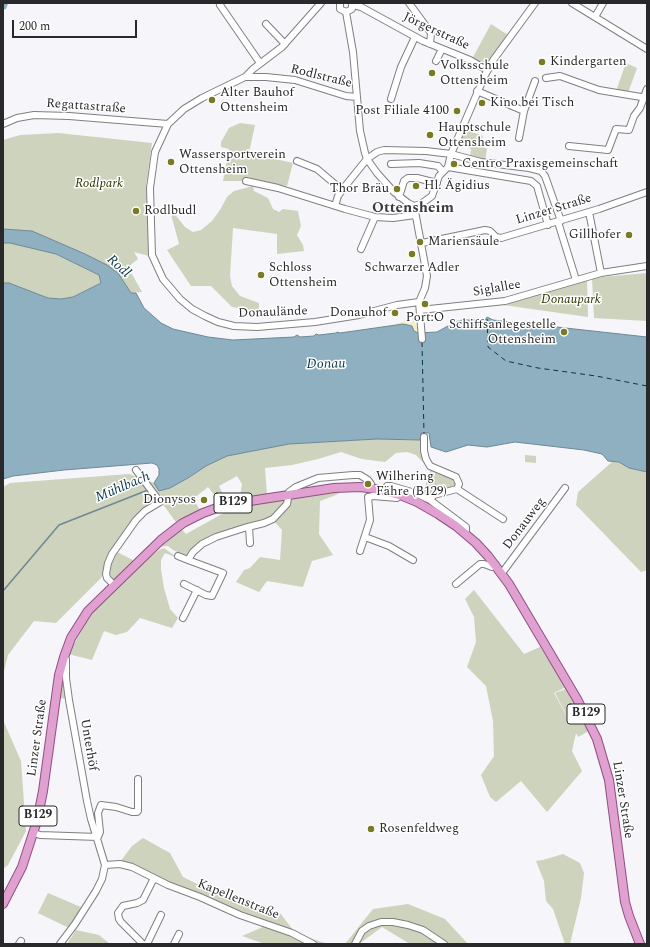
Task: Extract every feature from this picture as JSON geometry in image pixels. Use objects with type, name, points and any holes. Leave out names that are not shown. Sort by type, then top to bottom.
[{"type":"main road","name":"Linzer Straße","points":[[3,904],[22,867],[34,833],[43,791],[57,687],[64,657],[71,638],[82,620],[100,599],[161,540],[193,518],[225,505],[342,488],[371,488],[384,490],[417,502],[464,532],[480,547],[502,573],[577,699],[597,739],[608,780],[625,902],[640,944]]},
{"type":"street","points":[[245,77],[285,44],[320,3]]},
{"type":"street","points":[[340,3],[340,9],[346,12]]},
{"type":"street","points":[[409,3],[431,33],[430,44]]},
{"type":"street","points":[[346,12],[352,42],[361,140],[368,159],[378,173],[399,197],[414,206],[421,204],[430,198],[439,176],[446,169],[477,91],[487,70],[535,3]]},
{"type":"street","points":[[572,3],[647,49]]},
{"type":"street","points":[[595,17],[603,3]]},
{"type":"street","points":[[346,12],[352,9],[353,4]]},
{"type":"street","name":"Jörgerstraße","points":[[353,4],[416,38],[470,60],[487,70]]},
{"type":"street","points":[[220,5],[260,64]]},
{"type":"street","points":[[266,24],[285,44]]},
{"type":"street","points":[[392,98],[401,67],[416,38]]},
{"type":"street","points":[[436,61],[442,49]]},
{"type":"street","points":[[546,78],[560,76],[599,90],[645,98]]},
{"type":"street","name":"Rodlstraße","points":[[150,188],[154,152],[168,124],[192,104],[228,84],[245,77],[290,79],[346,96],[357,97]]},
{"type":"street","points":[[519,138],[524,110],[535,81]]},
{"type":"street","points":[[569,146],[608,150],[616,129],[629,130],[634,116],[645,98],[647,88]]},
{"type":"street","points":[[477,91],[524,110]]},
{"type":"street","name":"Regattastraße","points":[[3,124],[17,118],[34,115],[69,116],[168,124]]},
{"type":"street","points":[[335,206],[338,196],[342,190],[368,159],[377,152],[384,150],[426,151],[451,154],[481,162],[542,171],[546,176],[576,280]]},
{"type":"street","points":[[297,162],[317,169],[342,190]]},
{"type":"street","points":[[391,164],[410,162],[427,164],[446,169],[532,181],[539,192],[548,225]]},
{"type":"street","points":[[399,197],[402,184],[408,178],[417,178],[437,183]]},
{"type":"street","points":[[246,181],[278,188],[375,217],[393,218],[415,215]]},
{"type":"street","name":"Donaulände","points":[[150,188],[152,252],[159,272],[167,286],[180,299],[192,309],[211,319],[242,327],[286,325],[338,319],[389,306],[419,302]]},
{"type":"street","name":"Linzer Straße","points":[[422,244],[487,230],[496,237],[501,238],[548,225],[647,192]]},
{"type":"street","points":[[414,206],[427,276],[419,302],[422,339]]},
{"type":"street","points":[[589,212],[601,273]]},
{"type":"street","points":[[360,249],[375,217]]},
{"type":"street","name":"Siglallee","points":[[420,310],[505,301],[601,273],[647,266]]},
{"type":"street","points":[[424,437],[425,455],[430,466],[456,477],[459,484],[457,489]]},
{"type":"street","points":[[114,585],[107,578],[106,574],[108,563],[112,554],[136,520],[145,511],[160,502],[136,470]]},
{"type":"street","name":"Linzer Straße","points":[[287,495],[290,490],[309,481],[318,478],[342,475],[365,477],[370,482],[371,488]]},
{"type":"street","points":[[384,490],[387,486],[391,486],[415,493],[430,500],[462,524],[466,528],[464,532]]},
{"type":"street","name":"Donauweg","points":[[502,573],[565,488]]},
{"type":"street","points":[[430,500],[434,495],[457,489],[503,519]]},
{"type":"street","points":[[188,560],[196,549],[208,540],[264,523],[276,516],[287,504],[287,495]]},
{"type":"street","name":"Linzer Straße","points":[[360,551],[370,520],[368,497],[398,498],[400,495]]},
{"type":"street","points":[[249,527],[250,543]]},
{"type":"street","points":[[365,537],[389,546],[413,560]]},
{"type":"street","points":[[178,556],[223,573],[212,596],[184,584]]},
{"type":"street","points":[[456,584],[480,564],[492,567],[496,566]]},
{"type":"street","points":[[183,618],[197,590]]},
{"type":"street","name":"Unterhöf","points":[[64,657],[66,660],[66,678],[69,700],[81,769],[91,819],[105,865]]},
{"type":"street","name":"Unterhöf","points":[[96,837],[100,835],[98,813],[101,805],[116,807],[136,813],[138,811],[138,779]]},
{"type":"street","points":[[34,833],[96,837]]},
{"type":"street","points":[[60,944],[96,891],[102,879],[105,865]]},
{"type":"street","name":"Kapellenstraße","points":[[105,865],[126,865],[168,885],[200,897],[240,915],[292,934],[313,944]]},
{"type":"street","points":[[143,944],[121,922],[118,913],[123,906],[143,900],[154,878]]},
{"type":"street","points":[[147,944],[161,915]]},
{"type":"street","points":[[355,944],[366,928],[374,924],[387,922],[400,923],[416,927],[444,944]]},
{"type":"street","points":[[174,944],[179,934]]},
{"type":"green space","points":[[491,24],[508,35],[489,64],[484,65],[472,59]]},
{"type":"green space","points":[[626,63],[637,68],[628,93],[616,91]]},
{"type":"green space","points":[[240,123],[255,125],[249,153],[293,163],[287,186],[253,181],[223,181],[229,149],[221,147],[221,142],[229,128]]},
{"type":"green space","points":[[464,129],[483,136],[480,144],[487,149],[485,160],[470,157],[471,149],[460,143]]},
{"type":"green space","name":"Rodlpark","points":[[58,133],[152,143],[146,185],[149,256],[134,252],[138,259],[128,267],[142,292],[131,293],[118,273],[32,231],[3,229],[3,140],[20,135]]},
{"type":"green space","points":[[253,186],[254,191],[268,198],[273,209],[279,212],[283,209],[298,211],[301,226],[297,235],[303,245],[304,251],[277,254],[277,234],[233,228],[230,276],[232,286],[240,296],[259,303],[259,312],[232,307],[211,286],[191,286],[167,250],[179,244],[171,214],[173,212],[185,227],[193,232],[201,230],[212,221],[227,197],[234,191]]},
{"type":"green space","points":[[3,243],[10,243],[56,254],[99,275],[101,283],[73,297],[61,299],[48,298],[9,283],[3,283]]},
{"type":"green space","points":[[647,273],[647,321],[594,318],[592,278]]},
{"type":"green space","name":"Donaupark","points":[[587,279],[588,317],[503,305]]},
{"type":"green space","points":[[377,439],[420,440],[422,452],[429,468],[416,455],[407,452],[396,453],[385,462],[362,459],[341,452],[292,465],[265,468],[267,495],[240,497],[242,484],[237,476],[219,486],[224,496],[215,496],[208,487],[193,499],[200,510],[178,525],[162,503],[156,502],[131,522],[101,578],[56,623],[34,621],[8,655],[3,675],[3,487],[10,483],[129,474],[154,483],[160,491],[170,488],[206,466],[227,456],[289,444]]},
{"type":"green space","points":[[525,455],[536,456],[536,463],[525,462]]},
{"type":"green space","points":[[613,461],[619,462],[629,468],[647,472],[647,570],[641,572],[576,505],[578,492]]},
{"type":"green space","points":[[431,468],[455,479],[456,487],[429,495],[423,493]]},
{"type":"green space","points":[[347,489],[320,501],[319,534],[333,555],[312,561],[303,587],[267,581],[259,592],[236,582],[244,570],[250,568],[260,557],[280,560],[282,530],[273,520],[217,537],[188,556],[173,550],[168,546],[157,547],[178,525],[186,534],[222,514],[286,495]]},
{"type":"green space","points":[[164,548],[178,558],[165,553],[161,560],[164,588],[170,609],[178,618],[172,628],[140,618],[127,632],[116,635],[104,631],[92,660],[68,654],[94,610],[144,561]]},
{"type":"green space","points":[[117,552],[135,561],[114,582],[110,574],[111,564]]},
{"type":"green space","points":[[474,590],[524,654],[540,647],[566,687],[554,693],[576,733],[572,751],[582,771],[547,812],[521,781],[496,802],[490,797],[481,775],[494,756],[493,721],[486,686],[467,667],[476,642],[474,617],[465,599]]},
{"type":"green space","points":[[65,643],[67,699],[53,697]]},
{"type":"green space","points":[[566,689],[575,705],[576,704],[589,731],[578,737],[555,693]]},
{"type":"green space","points":[[3,720],[21,761],[26,831],[8,865],[3,869]]},
{"type":"green space","points":[[143,838],[170,853],[183,877],[232,901],[280,913],[296,934],[328,944],[265,944],[242,936],[265,926],[166,884],[134,865],[120,862],[132,846]]},
{"type":"green space","points":[[563,854],[580,863],[584,873],[581,898],[570,944],[565,944],[553,909],[546,901],[544,881],[536,861]]},
{"type":"green space","points":[[48,893],[83,908],[69,928],[38,913]]},
{"type":"green space","points":[[408,904],[445,919],[468,944],[410,944],[382,927],[359,944],[345,944],[373,909]]},
{"type":"green space","points":[[76,930],[99,935],[110,944],[67,944]]},
{"type":"sand","points":[[410,320],[414,321],[418,329],[418,333],[414,331],[414,328],[403,324],[393,325],[402,322]]},
{"type":"water","name":"Donau","points":[[3,229],[32,231],[107,265],[118,273],[131,293],[136,293],[144,308],[161,323],[173,329],[208,337],[233,340],[294,337],[297,335],[300,337],[403,324],[412,326],[414,331],[418,333],[437,332],[455,322],[462,320],[485,320],[487,317],[493,320],[647,337],[647,472],[629,468],[619,462],[608,461],[602,454],[584,450],[515,442],[487,447],[468,445],[446,452],[431,447],[429,433],[421,433],[420,440],[377,439],[289,444],[227,456],[206,466],[170,488],[159,491],[154,483],[159,475],[159,469],[157,465],[152,463],[64,470],[13,476],[3,479],[3,283],[9,283],[48,298],[61,299],[73,297],[101,283],[99,275],[56,254],[10,243],[3,243]]},
{"type":"waterway","name":"Mühlbach","points":[[3,591],[59,525],[148,490]]},
{"type":"ferry route","points":[[487,319],[488,347],[506,361],[538,368],[596,376],[647,386]]},
{"type":"ferry route","points":[[422,342],[424,434]]},
{"type":"place","name":"Kindergarten","points":[[542,62]]},
{"type":"place","name":"Volksschule Ottensheim","points":[[432,73]]},
{"type":"place","name":"Alter Bauhof Ottensheim","points":[[212,100]]},
{"type":"place","name":"Kino bei Tisch","points":[[482,103]]},
{"type":"place","name":"Post Filiale 4100","points":[[457,111]]},
{"type":"place","name":"Hauptschule Ottensheim","points":[[430,135]]},
{"type":"place","name":"Wassersportverein Ottensheim","points":[[171,162]]},
{"type":"place","name":"Centro Praxisgemeinschaft","points":[[454,164]]},
{"type":"place","name":"Hl. Ägidius","points":[[416,186]]},
{"type":"place","name":"Thor Bräu","points":[[397,189]]},
{"type":"place","name":"Rodlbudl","points":[[136,211]]},
{"type":"place","name":"Gillhofer","points":[[629,235]]},
{"type":"place","name":"Mariensäule","points":[[420,242]]},
{"type":"place","name":"Schwarzer Adler","points":[[412,254]]},
{"type":"place","name":"Schloss Ottensheim","points":[[261,275]]},
{"type":"place","name":"Port:O","points":[[425,304]]},
{"type":"place","name":"Donauhof","points":[[395,313]]},
{"type":"place","name":"Schiffsanlegestelle Ottensheim","points":[[564,332]]},
{"type":"place","name":"Wilhering Fähre (B129)","points":[[368,484]]},
{"type":"place","name":"Dionysos","points":[[204,500]]},
{"type":"place","name":"Rosenfeldweg","points":[[371,829]]},
{"type":"district","name":"Ottensheim","points":[[413,209]]},
{"type":"water label","name":"Rodl","points":[[118,267]]}]
